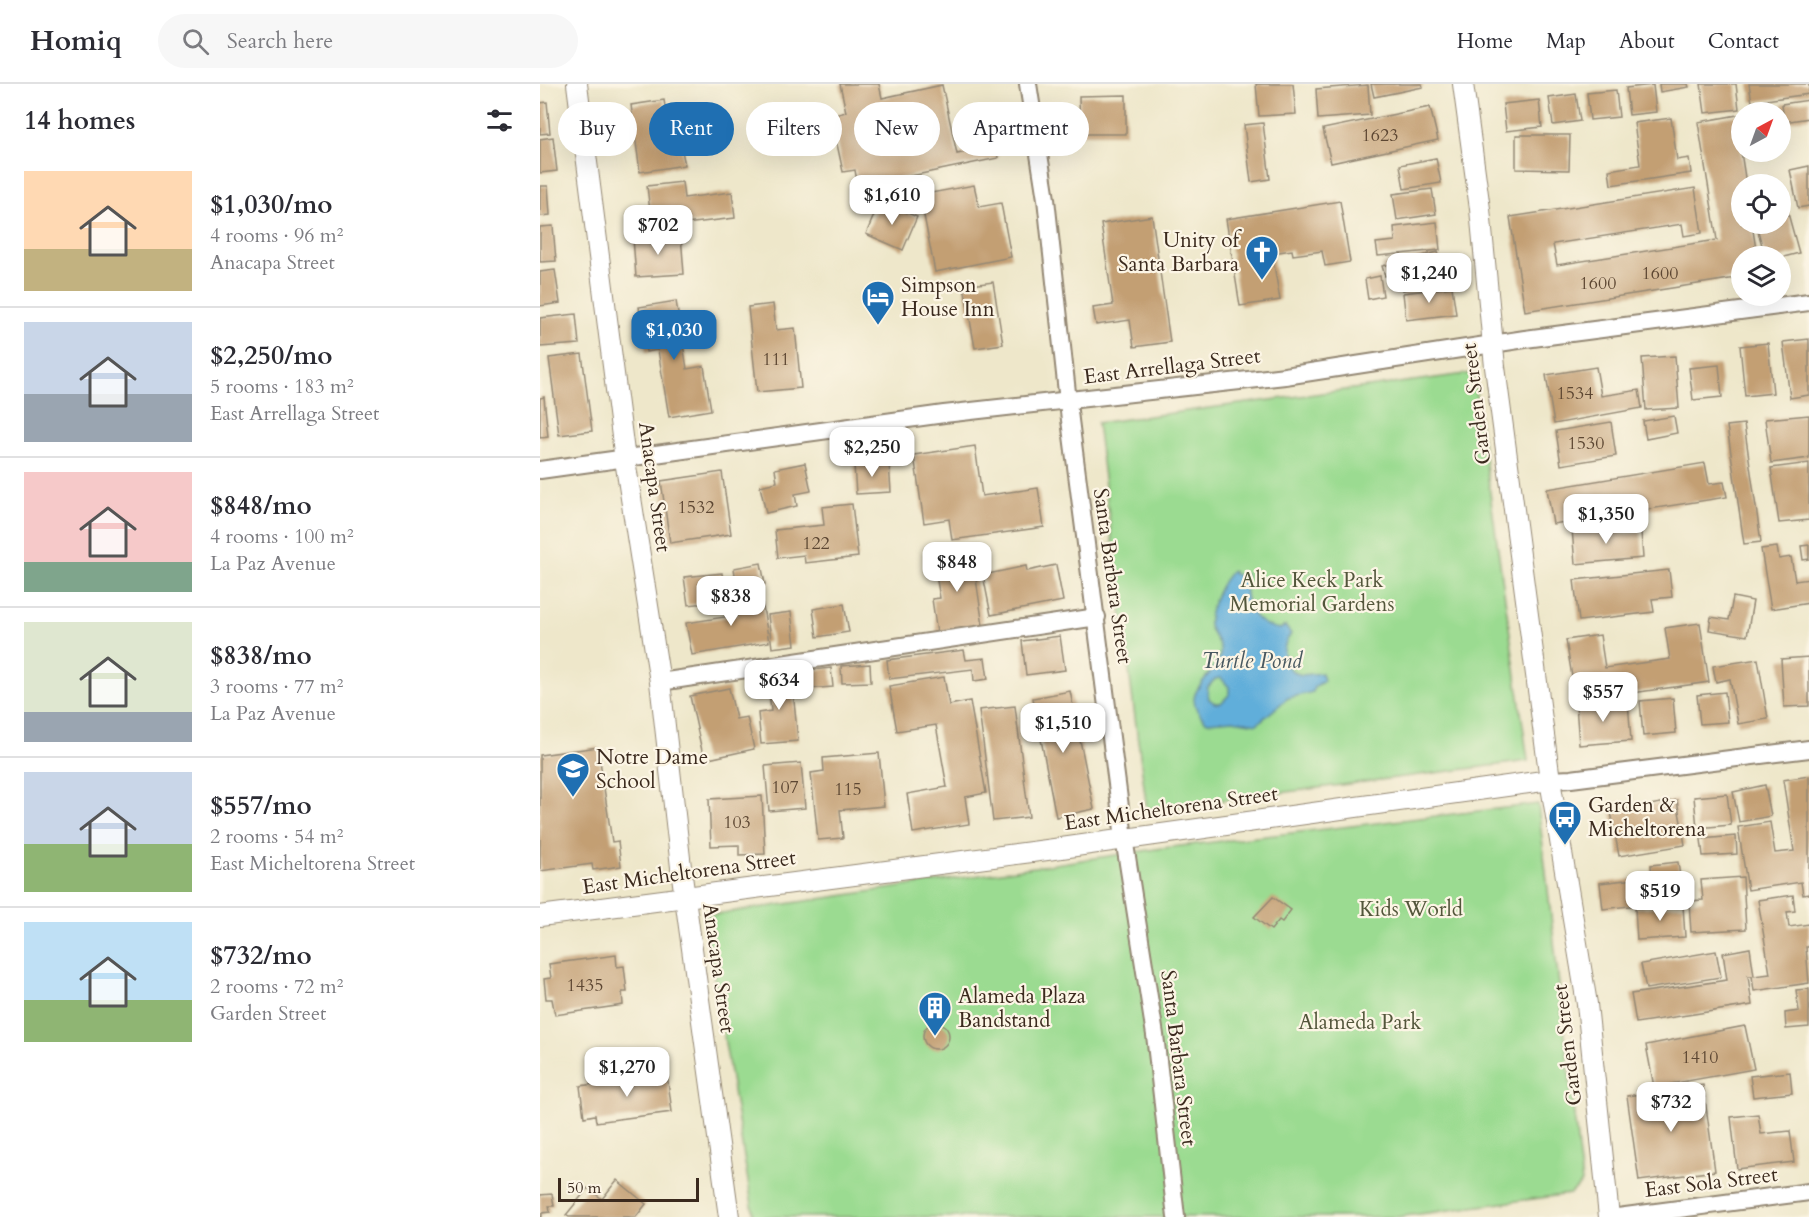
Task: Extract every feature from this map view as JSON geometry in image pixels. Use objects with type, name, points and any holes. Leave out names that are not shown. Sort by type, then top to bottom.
[{"type":"street","name":"Anacapa Street","points":[[577,84],[625,460],[660,682],[684,897],[729,1217]]},
{"type":"street","name":"Santa Barbara Street","points":[[1028,84],[1046,199],[1068,401],[1124,838],[1155,1035],[1176,1217]]},
{"type":"street","name":"Garden Street","points":[[1463,84],[1550,780],[1587,1004],[1609,1217]]},
{"type":"street","name":"East Arrellaga Street","points":[[540,470],[945,414],[1285,376],[1494,344],[1809,302]]},
{"type":"street","points":[[660,682],[1097,617]]},
{"type":"street","name":"East Micheltorena Street","points":[[540,916],[1550,780],[1809,748]]},
{"type":"street","name":"East Sola Street","points":[[1618,1217],[1809,1192]]},
{"type":"green space","name":"Alice Keck Park Memorial Gardens","points":[[1473,373],[1528,761],[1147,810],[1097,423]]},
{"type":"green space","name":"Alameda Park","points":[[1538,804],[1582,1183],[1570,1194],[1397,1217],[754,1217],[704,916],[1163,848]]},
{"type":"water","name":"Turtle Pond","points":[[1232,571],[1235,575],[1246,574],[1246,594],[1251,611],[1262,623],[1280,629],[1285,626],[1291,634],[1284,652],[1286,664],[1302,675],[1322,673],[1324,681],[1314,687],[1313,692],[1288,698],[1257,724],[1233,720],[1207,722],[1198,712],[1194,702],[1195,694],[1220,655],[1220,647],[1210,629],[1209,619],[1216,596]],"holes":[[[1221,678],[1229,687],[1229,695],[1221,703],[1215,703],[1209,699],[1207,688],[1215,679]]]},
{"type":"building","points":[[840,84],[879,84],[882,98],[942,85],[952,131],[952,156],[998,156],[998,158],[858,187],[855,170],[843,172],[840,156],[842,156],[842,113],[846,112]]},
{"type":"building","points":[[1256,84],[1293,84],[1296,114],[1259,116]]},
{"type":"building","points":[[1371,84],[1422,84],[1423,87],[1374,97]]},
{"type":"building","points":[[1659,84],[1688,84],[1689,87],[1660,92]]},
{"type":"building","points":[[1701,84],[1736,84],[1738,102],[1731,102],[1731,110],[1705,113]]},
{"type":"building","points":[[1749,84],[1809,84],[1809,94],[1752,102]]},
{"type":"building","points":[[1368,85],[1370,115],[1318,119],[1316,89]]},
{"type":"building","points":[[1653,85],[1656,112],[1629,115],[1626,88]]},
{"type":"building","points":[[1616,90],[1619,117],[1590,120],[1587,93]]},
{"type":"building","points":[[1576,94],[1580,121],[1553,125],[1549,98]]},
{"type":"building","points":[[1126,95],[1126,134],[1089,134],[1089,102],[1079,102],[1079,96]]},
{"type":"building","points":[[1539,100],[1542,127],[1506,131],[1503,104]]},
{"type":"building","points":[[1809,100],[1809,118],[1791,121],[1791,103]]},
{"type":"building","points":[[547,102],[550,133],[540,134],[540,103]]},
{"type":"building","points":[[649,102],[649,156],[683,156],[685,165],[640,172],[637,150],[637,104]]},
{"type":"building","points":[[1430,107],[1438,140],[1331,163],[1323,129]]},
{"type":"building","points":[[1731,116],[1731,162],[1743,162],[1744,174],[1731,174],[1731,234],[1754,234],[1755,246],[1731,246],[1731,279],[1525,311],[1510,217],[1695,188],[1702,233],[1684,236],[1682,224],[1553,244],[1557,265],[1717,240],[1698,122]]},
{"type":"building","points":[[1671,118],[1677,160],[1689,158],[1691,173],[1611,185],[1609,170],[1640,165],[1634,123]]},
{"type":"building","points":[[1263,123],[1270,179],[1251,182],[1244,125]]},
{"type":"building","points":[[1516,135],[1570,135],[1569,170],[1516,169]]},
{"type":"building","points":[[553,137],[557,171],[540,173],[540,139]]},
{"type":"building","points":[[1436,158],[1441,183],[1404,189],[1400,165]]},
{"type":"building","points":[[1809,166],[1809,206],[1798,208],[1790,170]]},
{"type":"building","points":[[682,182],[684,198],[732,192],[735,218],[652,228],[647,186]]},
{"type":"building","points":[[974,185],[979,207],[1001,203],[1011,257],[935,272],[920,195]]},
{"type":"building","points":[[540,186],[548,186],[550,215],[540,216]]},
{"type":"building","points":[[1432,189],[1436,214],[1397,220],[1393,194]]},
{"type":"building","points":[[880,201],[917,217],[903,250],[866,234]]},
{"type":"building","points":[[1340,201],[1350,262],[1325,266],[1322,251],[1293,255],[1292,250],[1272,253],[1280,300],[1240,306],[1226,219]]},
{"type":"building","points":[[1152,216],[1170,342],[1134,347],[1130,320],[1096,325],[1093,308],[1113,305],[1101,224]]},
{"type":"building","points":[[1437,222],[1440,250],[1378,256],[1376,243],[1395,241],[1394,227]]},
{"type":"building","points":[[1791,224],[1799,253],[1791,255],[1791,246],[1762,246],[1759,234],[1791,234]]},
{"type":"building","points":[[553,226],[556,261],[540,262],[540,227]]},
{"type":"building","points":[[681,235],[684,274],[636,277],[633,238]]},
{"type":"building","points":[[1438,252],[1445,279],[1403,290],[1399,272],[1385,276],[1382,266]]},
{"type":"building","points":[[555,270],[560,303],[540,306],[540,272]]},
{"type":"building","points":[[1380,276],[1383,296],[1368,299],[1365,279]]},
{"type":"building","points":[[993,282],[1003,344],[975,348],[964,286]]},
{"type":"building","points":[[1452,287],[1456,314],[1406,320],[1403,293]]},
{"type":"building","points":[[676,301],[687,369],[704,366],[711,410],[669,417],[658,350],[646,352],[639,307]]},
{"type":"building","points":[[773,304],[776,330],[795,328],[801,388],[757,392],[748,307]]},
{"type":"building","points":[[576,314],[579,344],[540,347],[540,318]]},
{"type":"building","points":[[1809,339],[1809,395],[1790,398],[1783,342]]},
{"type":"building","points":[[1768,343],[1773,393],[1745,396],[1740,346]]},
{"type":"building","points":[[582,354],[592,431],[559,435],[549,358]]},
{"type":"building","points":[[1675,356],[1679,408],[1646,410],[1642,358]]},
{"type":"building","points":[[1719,365],[1722,397],[1693,400],[1689,368]]},
{"type":"building","points":[[1596,367],[1601,396],[1639,390],[1642,408],[1554,424],[1546,375]]},
{"type":"building","points":[[544,397],[548,437],[540,438],[540,398]]},
{"type":"building","points":[[1809,415],[1809,458],[1771,463],[1765,419]]},
{"type":"building","points":[[1674,416],[1677,433],[1646,439],[1643,421]]},
{"type":"building","points":[[1611,422],[1616,456],[1561,465],[1556,431]]},
{"type":"building","points":[[1744,424],[1761,542],[1744,544],[1727,426]]},
{"type":"building","points":[[975,446],[982,496],[1038,488],[1044,527],[952,540],[949,519],[924,523],[914,455]]},
{"type":"building","points":[[805,463],[811,491],[795,494],[797,506],[766,513],[760,486],[777,482],[775,469]]},
{"type":"building","points":[[889,463],[891,492],[856,494],[854,465]]},
{"type":"building","points":[[1705,463],[1709,484],[1724,482],[1727,497],[1553,524],[1547,489]]},
{"type":"building","points":[[1809,463],[1809,520],[1779,523],[1771,468]]},
{"type":"building","points":[[722,472],[731,534],[670,543],[661,481]]},
{"type":"building","points":[[852,504],[858,557],[805,563],[804,555],[778,558],[775,530],[824,525],[822,507]]},
{"type":"building","points":[[1620,525],[1621,534],[1641,532],[1643,558],[1575,564],[1572,529]]},
{"type":"building","points":[[971,545],[983,626],[937,633],[932,599],[940,598],[934,563],[953,560],[951,548]]},
{"type":"building","points":[[1809,545],[1809,559],[1803,560],[1801,546]]},
{"type":"building","points":[[1777,547],[1779,559],[1791,557],[1795,581],[1809,579],[1809,603],[1771,609],[1761,549]]},
{"type":"building","points":[[761,563],[765,584],[737,588],[734,568]]},
{"type":"building","points":[[1056,565],[1063,601],[991,615],[983,575],[1026,566],[1027,571]]},
{"type":"building","points":[[1669,570],[1672,597],[1652,599],[1654,612],[1579,621],[1574,580]]},
{"type":"building","points":[[722,573],[725,601],[688,605],[684,577]]},
{"type":"building","points":[[760,590],[769,642],[692,655],[686,623],[738,615],[734,594]]},
{"type":"building","points":[[1733,597],[1753,601],[1747,636],[1709,630],[1711,617],[1729,620]]},
{"type":"building","points":[[844,604],[849,632],[817,637],[813,609]]},
{"type":"building","points":[[791,612],[795,645],[772,648],[768,615]]},
{"type":"building","points":[[1700,623],[1709,682],[1576,701],[1566,640],[1600,635],[1605,668],[1670,659],[1665,628]]},
{"type":"building","points":[[1060,636],[1065,670],[1026,675],[1022,641]]},
{"type":"building","points":[[964,650],[966,660],[985,658],[988,679],[974,681],[973,669],[889,679],[887,660]]},
{"type":"building","points":[[1809,657],[1809,706],[1784,707],[1781,659]]},
{"type":"building","points":[[1758,659],[1768,719],[1738,724],[1730,679],[1716,682],[1713,666]]},
{"type":"building","points":[[870,664],[871,682],[842,683],[841,666]]},
{"type":"building","points":[[831,668],[833,687],[805,689],[804,671]]},
{"type":"building","points":[[791,671],[798,741],[761,744],[758,713],[771,711],[767,673]]},
{"type":"building","points":[[944,677],[949,705],[970,701],[986,793],[965,797],[969,824],[913,833],[907,794],[947,787],[936,725],[897,731],[889,686]]},
{"type":"building","points":[[729,688],[736,719],[747,717],[754,749],[704,760],[690,696]]},
{"type":"building","points":[[1070,691],[1094,809],[1056,817],[1033,698]]},
{"type":"building","points":[[1725,692],[1728,722],[1700,724],[1697,695]]},
{"type":"building","points":[[1673,698],[1676,733],[1643,736],[1640,701]]},
{"type":"building","points":[[1628,701],[1631,741],[1579,745],[1576,705]]},
{"type":"building","points":[[1015,706],[1029,817],[993,821],[979,710]]},
{"type":"building","name":"Notre Dame School","points":[[598,747],[612,842],[618,841],[621,866],[593,870],[592,864],[540,871],[540,755]]},
{"type":"building","points":[[879,753],[884,806],[840,810],[843,838],[818,840],[811,773],[824,771],[823,758]]},
{"type":"building","points":[[801,763],[805,808],[769,811],[765,766]]},
{"type":"building","points":[[1809,776],[1809,894],[1803,895],[1801,882],[1748,890],[1738,827],[1770,822],[1775,853],[1794,851],[1783,780]]},
{"type":"building","points":[[1765,785],[1771,816],[1739,822],[1733,792]]},
{"type":"building","points":[[1727,794],[1731,825],[1697,828],[1694,797]]},
{"type":"building","points":[[762,796],[765,854],[739,855],[739,845],[711,846],[709,799]]},
{"type":"building","points":[[1677,800],[1685,845],[1619,856],[1611,812]]},
{"type":"building","points":[[1736,836],[1737,854],[1703,856],[1701,839]]},
{"type":"building","points":[[1678,862],[1683,900],[1603,909],[1600,883],[1652,877],[1651,865]]},
{"type":"building","points":[[1743,877],[1746,929],[1691,932],[1689,901],[1703,900],[1701,880]]},
{"type":"building","points":[[1793,895],[1795,911],[1787,912],[1789,927],[1809,924],[1809,947],[1806,947],[1809,983],[1754,991],[1752,976],[1748,976],[1752,1005],[1636,1023],[1631,994],[1727,980],[1723,953],[1750,948],[1754,976],[1770,974],[1758,900]]},
{"type":"building","points":[[1273,897],[1291,910],[1282,922],[1279,920],[1271,930],[1254,917]]},
{"type":"building","points":[[1683,905],[1685,937],[1637,940],[1635,908]]},
{"type":"building","points":[[1716,951],[1721,977],[1646,989],[1641,964]]},
{"type":"building","points":[[616,955],[617,967],[624,966],[627,992],[622,992],[623,1005],[555,1015],[552,999],[546,999],[544,979],[551,978],[549,964]]},
{"type":"building","points":[[1809,989],[1809,1027],[1786,1029],[1785,1013],[1799,1011],[1796,990]]},
{"type":"building","name":"Alameda Plaza Bandstand","points":[[936,1023],[945,1027],[949,1036],[945,1045],[936,1049],[927,1045],[923,1036],[927,1027]]},
{"type":"building","points":[[1745,1026],[1754,1069],[1654,1087],[1646,1045]]},
{"type":"building","points":[[1790,1072],[1792,1093],[1753,1097],[1750,1076]]},
{"type":"building","points":[[667,1074],[672,1112],[596,1122],[595,1115],[584,1117],[580,1086]]},
{"type":"building","points":[[1703,1085],[1715,1171],[1639,1181],[1627,1096]]},
{"type":"building","points":[[1758,1114],[1761,1134],[1790,1131],[1794,1162],[1737,1169],[1731,1117]]},
{"type":"building","points":[[617,1180],[646,1204],[636,1217],[569,1217],[566,1215],[588,1188],[602,1199]]},
{"type":"building","points":[[552,1194],[554,1206],[549,1206],[550,1212],[542,1213],[540,1217],[540,1195]]},
{"type":"place","name":"Unity of Santa Barbara","points":[[1262,281]]},
{"type":"place","name":"Simpson House Inn","points":[[878,326]]},
{"type":"place","name":"Notre Dame School","points":[[573,798]]},
{"type":"place","name":"Garden & Micheltorena","points":[[1565,846]]},
{"type":"place","name":"Alameda Plaza Bandstand","points":[[935,1037]]},
{"type":"park label","name":"Kids World","points":[[1411,909]]}]
